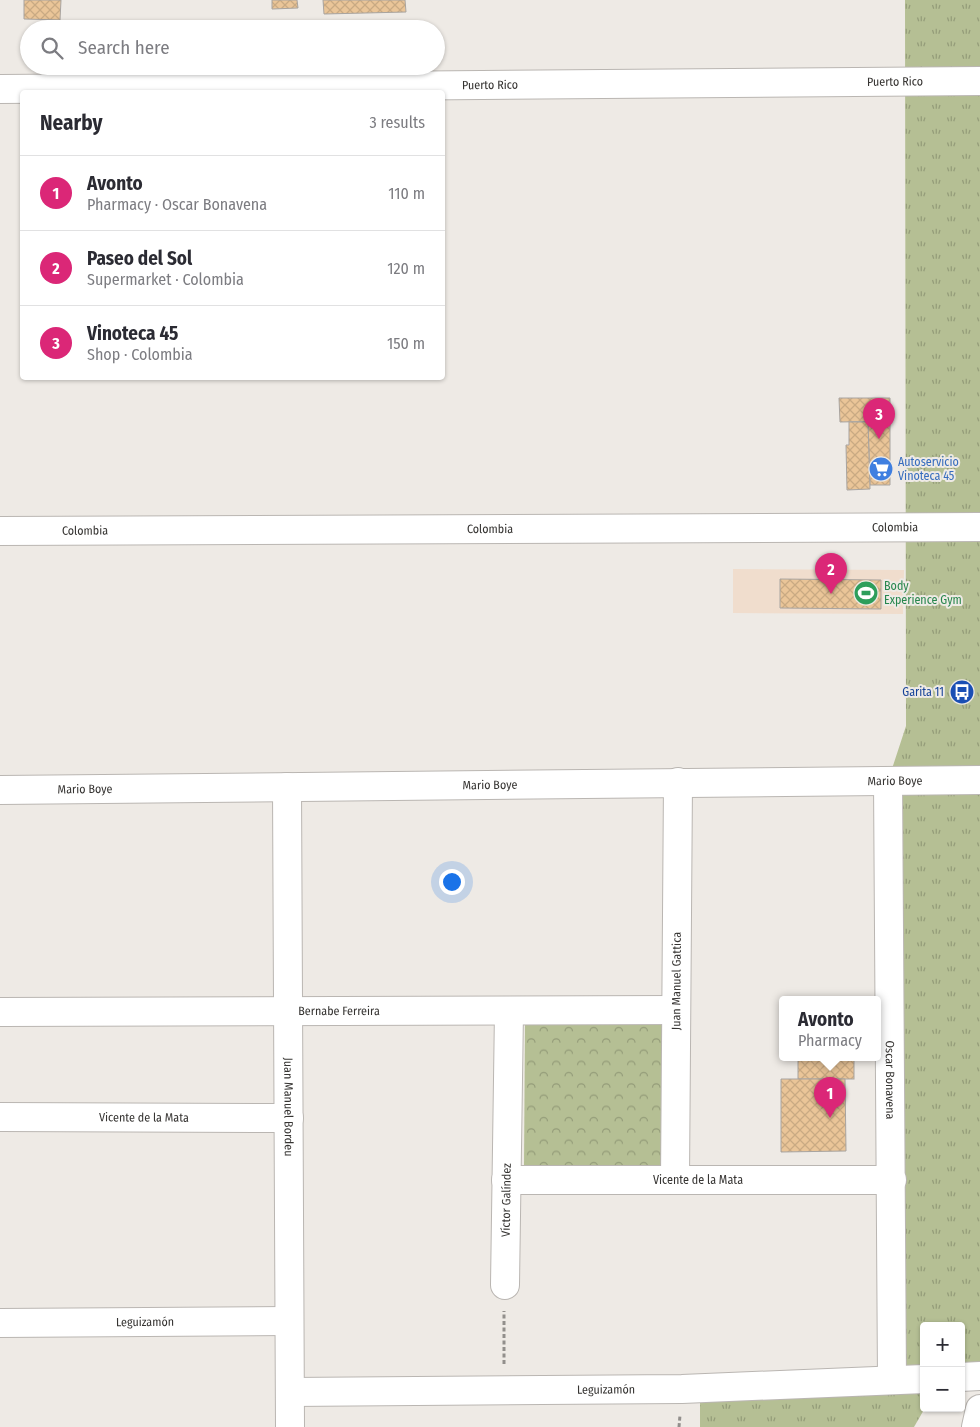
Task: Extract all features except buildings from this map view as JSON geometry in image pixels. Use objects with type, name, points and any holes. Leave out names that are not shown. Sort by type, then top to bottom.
[{"type":"main road","name":"Puerto Rico","points":[[0,89],[980,81]]},
{"type":"main road","name":"Colombia","points":[[0,531],[980,527]]},
{"type":"main road","name":"Mario Boye","points":[[0,790],[980,780]]},
{"type":"main road","name":"Oscar Bonavena","points":[[888,781],[892,1380]]},
{"type":"main road","name":"Juan Manuel Gattica","points":[[675,1180],[678,782]]},
{"type":"main road","name":"Juan Manuel Bordeu","points":[[287,787],[290,1427]]},
{"type":"main road","name":"Bernabe Ferreira","points":[[0,1012],[676,1010]]},
{"type":"main road","name":"Víctor Galíndez","points":[[505,1285],[509,1011]]},
{"type":"main road","name":"Vicente de la Mata","points":[[0,1117],[288,1118]]},
{"type":"main road","name":"Vicente de la Mata","points":[[506,1180],[892,1180]]},
{"type":"main road","name":"Leguizamón","points":[[0,1323],[290,1321]]},
{"type":"main road","points":[[965,1377],[980,1376]]},
{"type":"main road","name":"Leguizamón","points":[[290,1392],[682,1389],[920,1378]]},
{"type":"main road","points":[[976,1427],[980,1409]]},
{"type":"path","points":[[503,1390],[505,1285]]},
{"type":"shaded area","points":[[733,569],[904,570],[903,614],[733,613]]},
{"type":"green space","points":[[905,0],[980,0],[980,1376],[965,1377],[965,1322],[920,1322],[920,1379],[892,1380],[888,781],[906,726]]},
{"type":"green space","points":[[525,1022],[664,1023],[663,1168],[524,1166]]},
{"type":"green space","points":[[920,1392],[920,1412],[923,1412],[914,1427],[700,1427],[700,1402]]},
{"type":"place","name":"Vinoteca 45","points":[[879,439]]},
{"type":"place","name":"Autoservicio Vinoteca 45","points":[[881,469]]},
{"type":"place","name":"Body Experience Gym","points":[[866,593]]},
{"type":"place","name":"Paseo del Sol","points":[[831,594]]},
{"type":"place","name":"Garita 11","points":[[962,692]]},
{"type":"place","name":"Avonto","points":[[830,1118]]}]
